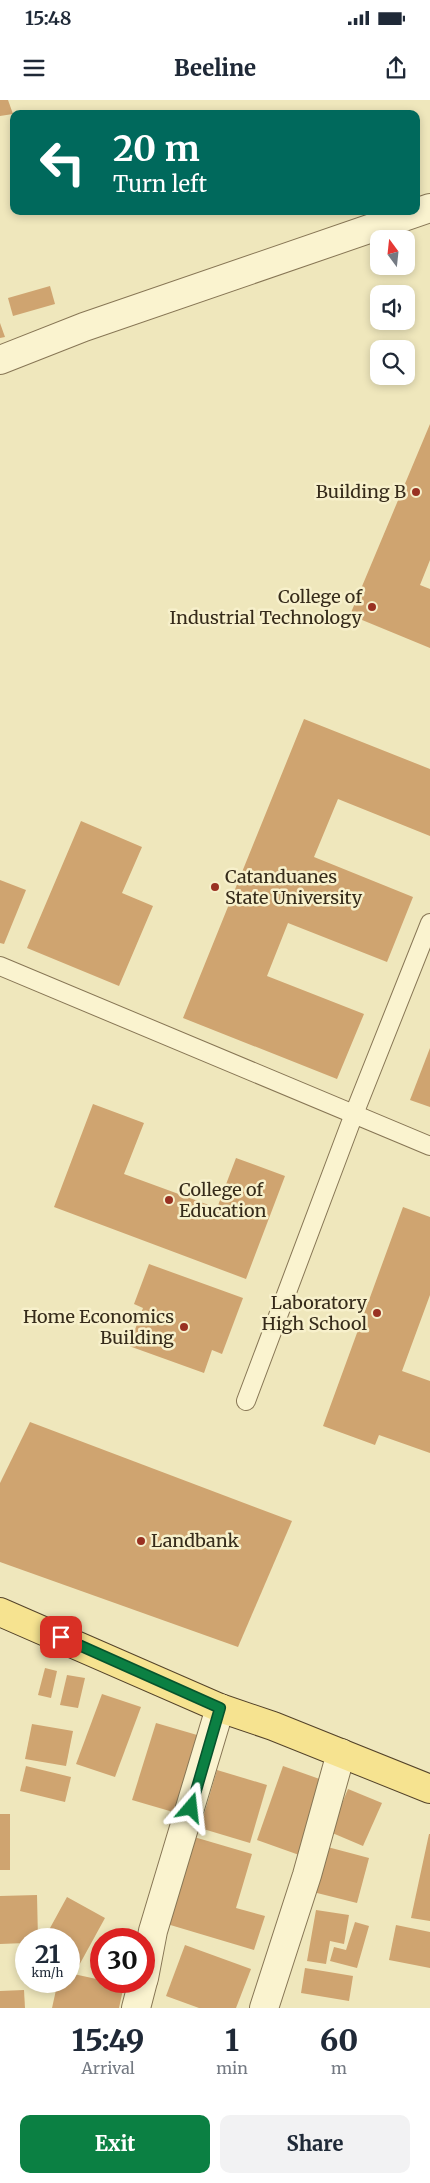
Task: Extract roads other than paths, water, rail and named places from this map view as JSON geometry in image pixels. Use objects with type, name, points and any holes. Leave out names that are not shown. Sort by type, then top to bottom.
[{"type":"main road","points":[[0,1612],[220,1708],[427,1785]]},
{"type":"street","points":[[0,360],[84,327],[410,215]]},
{"type":"street","points":[[154,1928],[220,1708]]},
{"type":"street","points":[[264,2008],[307,1875],[341,1753]]},
{"type":"street","points":[[136,2008],[140,1993]]},
{"type":"lane","points":[[246,1401],[354,1114],[430,923]]},
{"type":"lane","points":[[0,966],[430,1146]]},
{"type":"place","name":"Building B","points":[[416,492]]},
{"type":"place","name":"College of Industrial Technology","points":[[372,607]]},
{"type":"place","name":"Catanduanes State University","points":[[215,887]]},
{"type":"place","name":"College of Education","points":[[169,1200]]},
{"type":"place","name":"Laboratory High School","points":[[377,1313]]},
{"type":"place","name":"Home Economics Building","points":[[184,1327]]},
{"type":"place","name":"Landbank","points":[[141,1541]]}]
